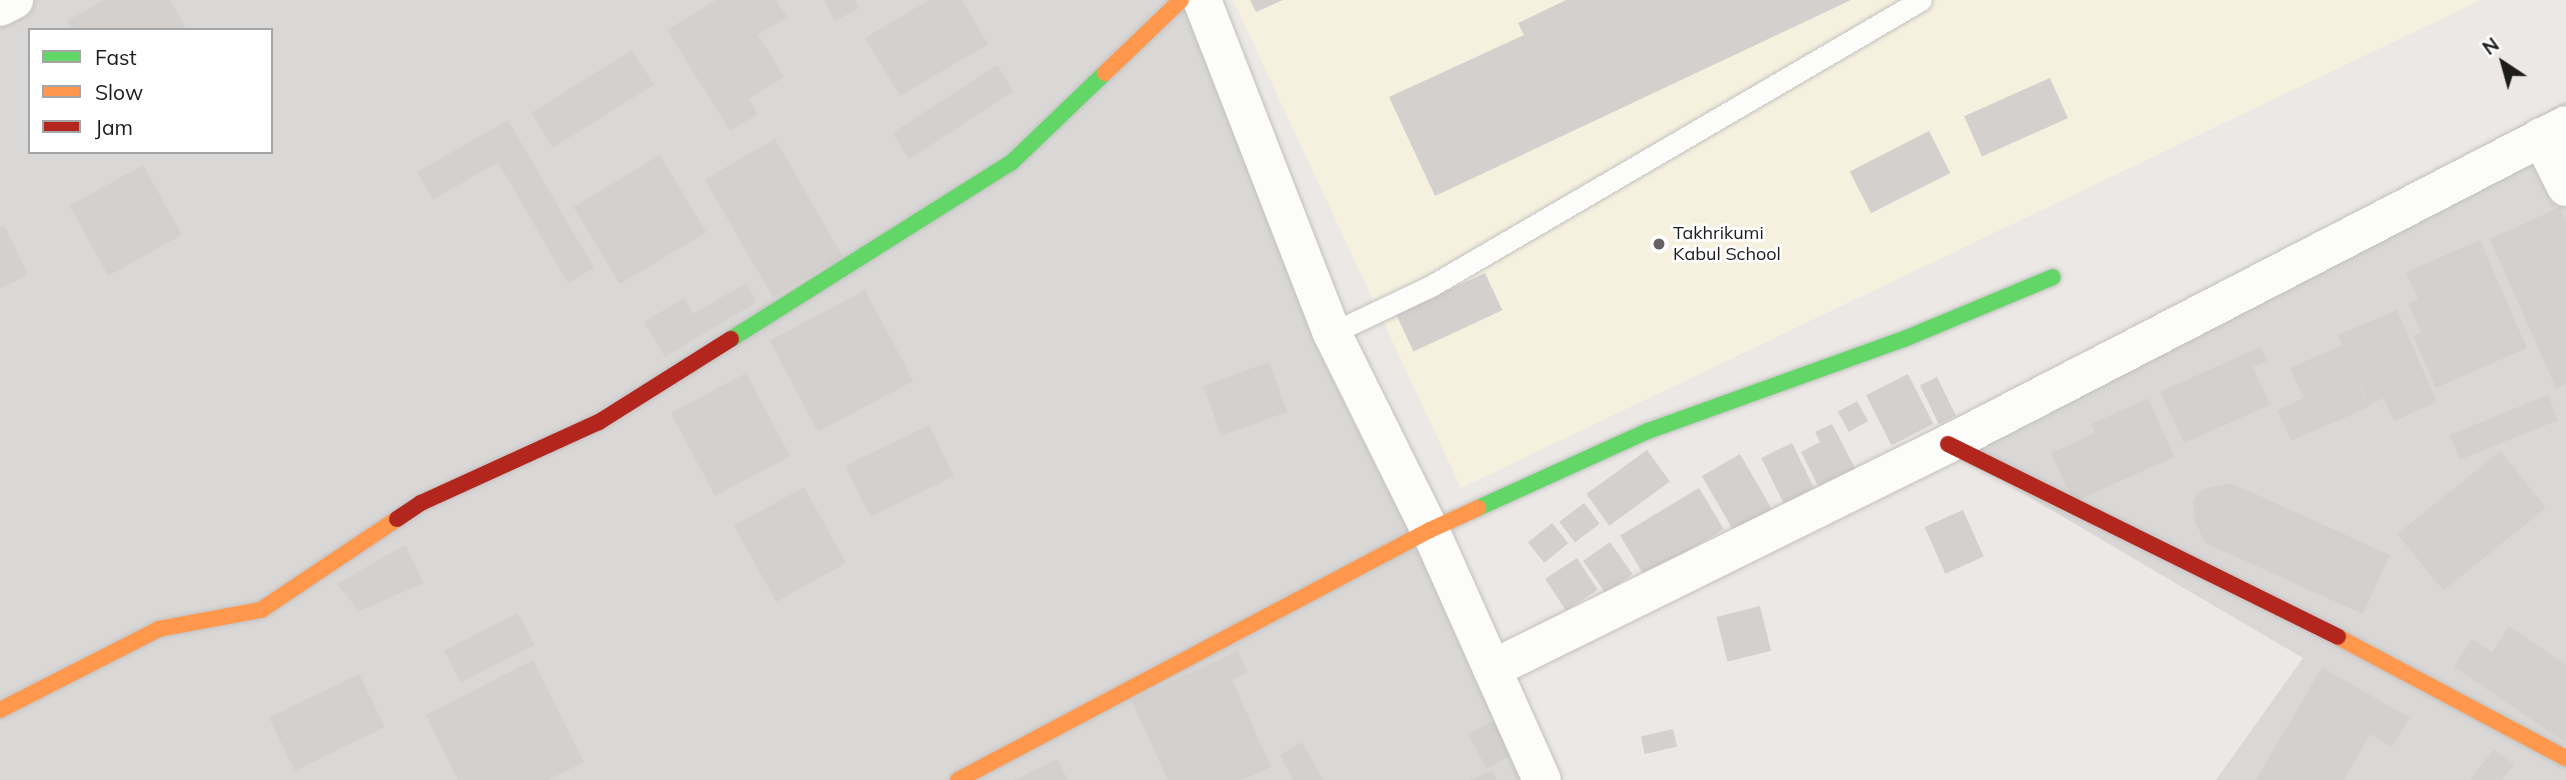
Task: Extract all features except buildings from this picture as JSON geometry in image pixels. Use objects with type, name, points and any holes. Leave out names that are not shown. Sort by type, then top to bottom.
[{"type":"street","points":[[0,7],[13,0]]},
{"type":"street","points":[[0,710],[159,629],[261,610],[421,503],[599,422],[1011,163],[1181,0]]},
{"type":"street","points":[[1202,0],[1332,333],[1430,530],[1542,780]]},
{"type":"street","points":[[1492,669],[1948,444],[2553,131],[2566,187]]},
{"type":"street","points":[[958,780],[1430,530],[1648,431],[1903,339],[2053,277]]},
{"type":"street","points":[[1948,444],[2335,635],[2566,758]]},
{"type":"street","points":[[2556,780],[2566,768]]},
{"type":"lane","points":[[1332,333],[1431,286],[1921,0]]},
{"type":"shaded area","points":[[0,0],[1181,0],[1542,780],[0,780]]},
{"type":"shaded area","name":"Takhrikumi Kabul School","points":[[1233,0],[2481,0],[1461,488]]},
{"type":"shaded area","points":[[2566,101],[2566,780],[2216,780],[2303,658],[1939,444]]},
{"type":"traffic: fast","points":[[731,339],[1011,163],[1105,73]]},
{"type":"traffic: fast","points":[[1478,508],[1648,431],[1904,339],[2053,277]]},
{"type":"traffic: slow","points":[[1105,73],[1181,0]]},
{"type":"traffic: slow","points":[[958,780],[1430,530],[1478,508]]},
{"type":"traffic: slow","points":[[0,710],[159,629],[261,610],[397,519]]},
{"type":"traffic: slow","points":[[2338,637],[2566,758]]},
{"type":"traffic: jam","points":[[397,519],[421,503],[599,422],[731,339]]},
{"type":"traffic: jam","points":[[1948,444],[2338,637]]},
{"type":"place","name":"Takhrikumi Kabul School","points":[[1659,244]]}]
